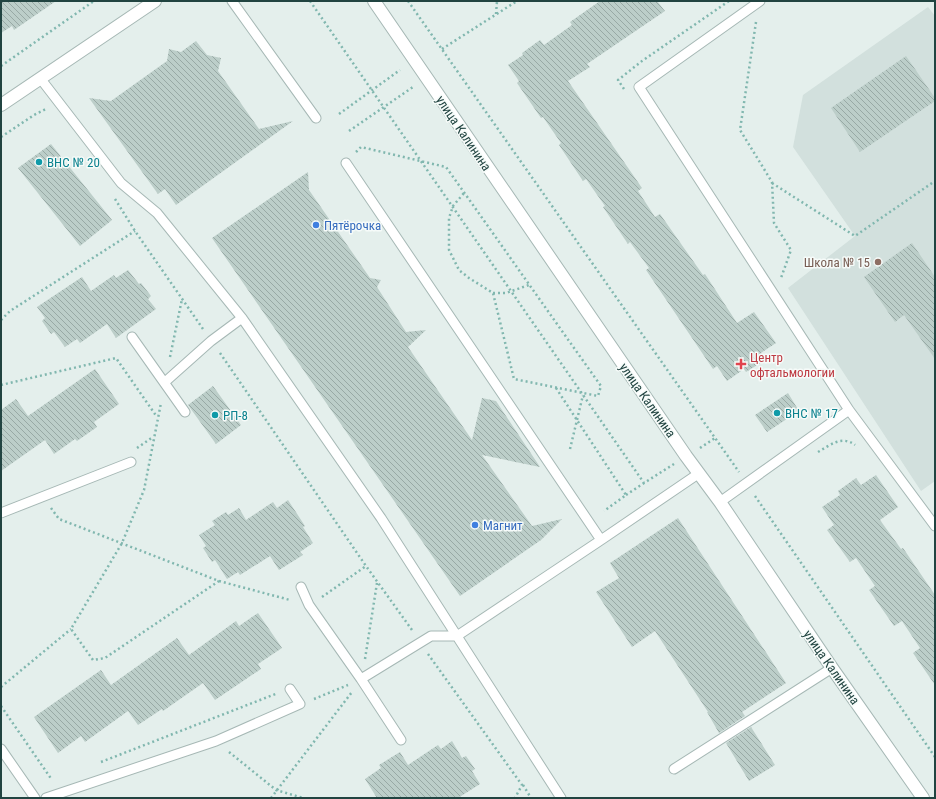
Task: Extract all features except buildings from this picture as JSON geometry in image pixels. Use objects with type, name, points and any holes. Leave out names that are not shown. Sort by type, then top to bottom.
[{"type":"street","points":[[1,105],[155,1]]},
{"type":"street","name":"улица Калинина","points":[[374,1],[698,474],[720,502],[832,668],[923,798]]},
{"type":"lane","points":[[232,1],[316,118]]},
{"type":"lane","points":[[757,3],[639,87],[849,410],[935,526]]},
{"type":"lane","points":[[40,78],[121,183],[157,213],[242,318],[381,518],[561,798]]},
{"type":"lane","points":[[346,163],[601,540]]},
{"type":"lane","points":[[165,382],[211,341],[242,318]]},
{"type":"lane","points":[[132,337],[185,412]]},
{"type":"lane","points":[[720,502],[849,410]]},
{"type":"lane","points":[[1,513],[131,462]]},
{"type":"lane","points":[[361,679],[431,636],[457,636],[698,474]]},
{"type":"lane","points":[[301,587],[309,605],[361,679],[401,740]]},
{"type":"lane","points":[[674,769],[832,668]]},
{"type":"lane","points":[[46,798],[216,741],[300,704],[290,689]]},
{"type":"lane","points":[[3,755],[35,798]]},
{"type":"path","points":[[1,66],[94,1]]},
{"type":"path","points":[[310,1],[644,483]]},
{"type":"path","points":[[408,1],[747,483],[935,757]]},
{"type":"path","points":[[496,14],[497,1]]},
{"type":"path","points":[[442,49],[517,1]]},
{"type":"path","points":[[757,3],[758,11],[740,130],[772,182],[855,236],[935,181]]},
{"type":"path","points":[[339,114],[400,70]]},
{"type":"path","points":[[349,131],[413,87]]},
{"type":"path","points":[[1,137],[34,115],[50,107]]},
{"type":"path","points":[[346,163],[361,147],[446,167],[601,386],[598,396],[514,379],[493,293]]},
{"type":"path","points":[[772,182],[774,223],[791,250],[775,296]]},
{"type":"path","points":[[464,193],[453,206],[449,218],[449,250],[459,270],[493,293],[506,293],[529,285]]},
{"type":"path","points":[[114,198],[135,231],[377,582],[531,798]]},
{"type":"path","points":[[1,320],[10,311],[135,231]]},
{"type":"path","points":[[1,687],[71,629],[122,543],[144,490],[182,299]]},
{"type":"path","points":[[1,385],[116,358],[158,418]]},
{"type":"path","points":[[556,388],[626,495]]},
{"type":"path","points":[[570,449],[583,394]]},
{"type":"path","points":[[604,511],[644,483],[715,438]]},
{"type":"path","points":[[815,455],[834,442],[845,440],[857,446]]},
{"type":"path","points":[[756,497],[762,493]]},
{"type":"path","points":[[44,496],[59,519],[219,581],[309,605],[366,566]]},
{"type":"path","points":[[71,629],[93,660],[105,658],[219,581]]},
{"type":"path","points":[[271,798],[361,679],[377,582]]},
{"type":"path","points":[[300,704],[361,679]]},
{"type":"path","points":[[97,764],[290,689]]},
{"type":"path","points":[[1,706],[61,793]]},
{"type":"path","points":[[200,724],[216,741],[276,790],[303,798]]},
{"type":"path","points":[[516,798],[522,785]]},
{"type":"shaded area","name":"Школа № 15","points":[[928,7],[935,16],[935,481],[921,491],[788,288],[855,236],[793,147],[803,95]]},
{"type":"place","name":"ВНС № 20","points":[[39,162]]},
{"type":"place","name":"Пятёрочка","points":[[316,225]]},
{"type":"place","name":"Школа № 15","points":[[878,262]]},
{"type":"place","name":"Центр офтальмологии","points":[[741,364]]},
{"type":"place","name":"ВНС № 17","points":[[777,413]]},
{"type":"place","name":"РП-8","points":[[215,415]]},
{"type":"place","name":"Магнит","points":[[475,525]]}]
